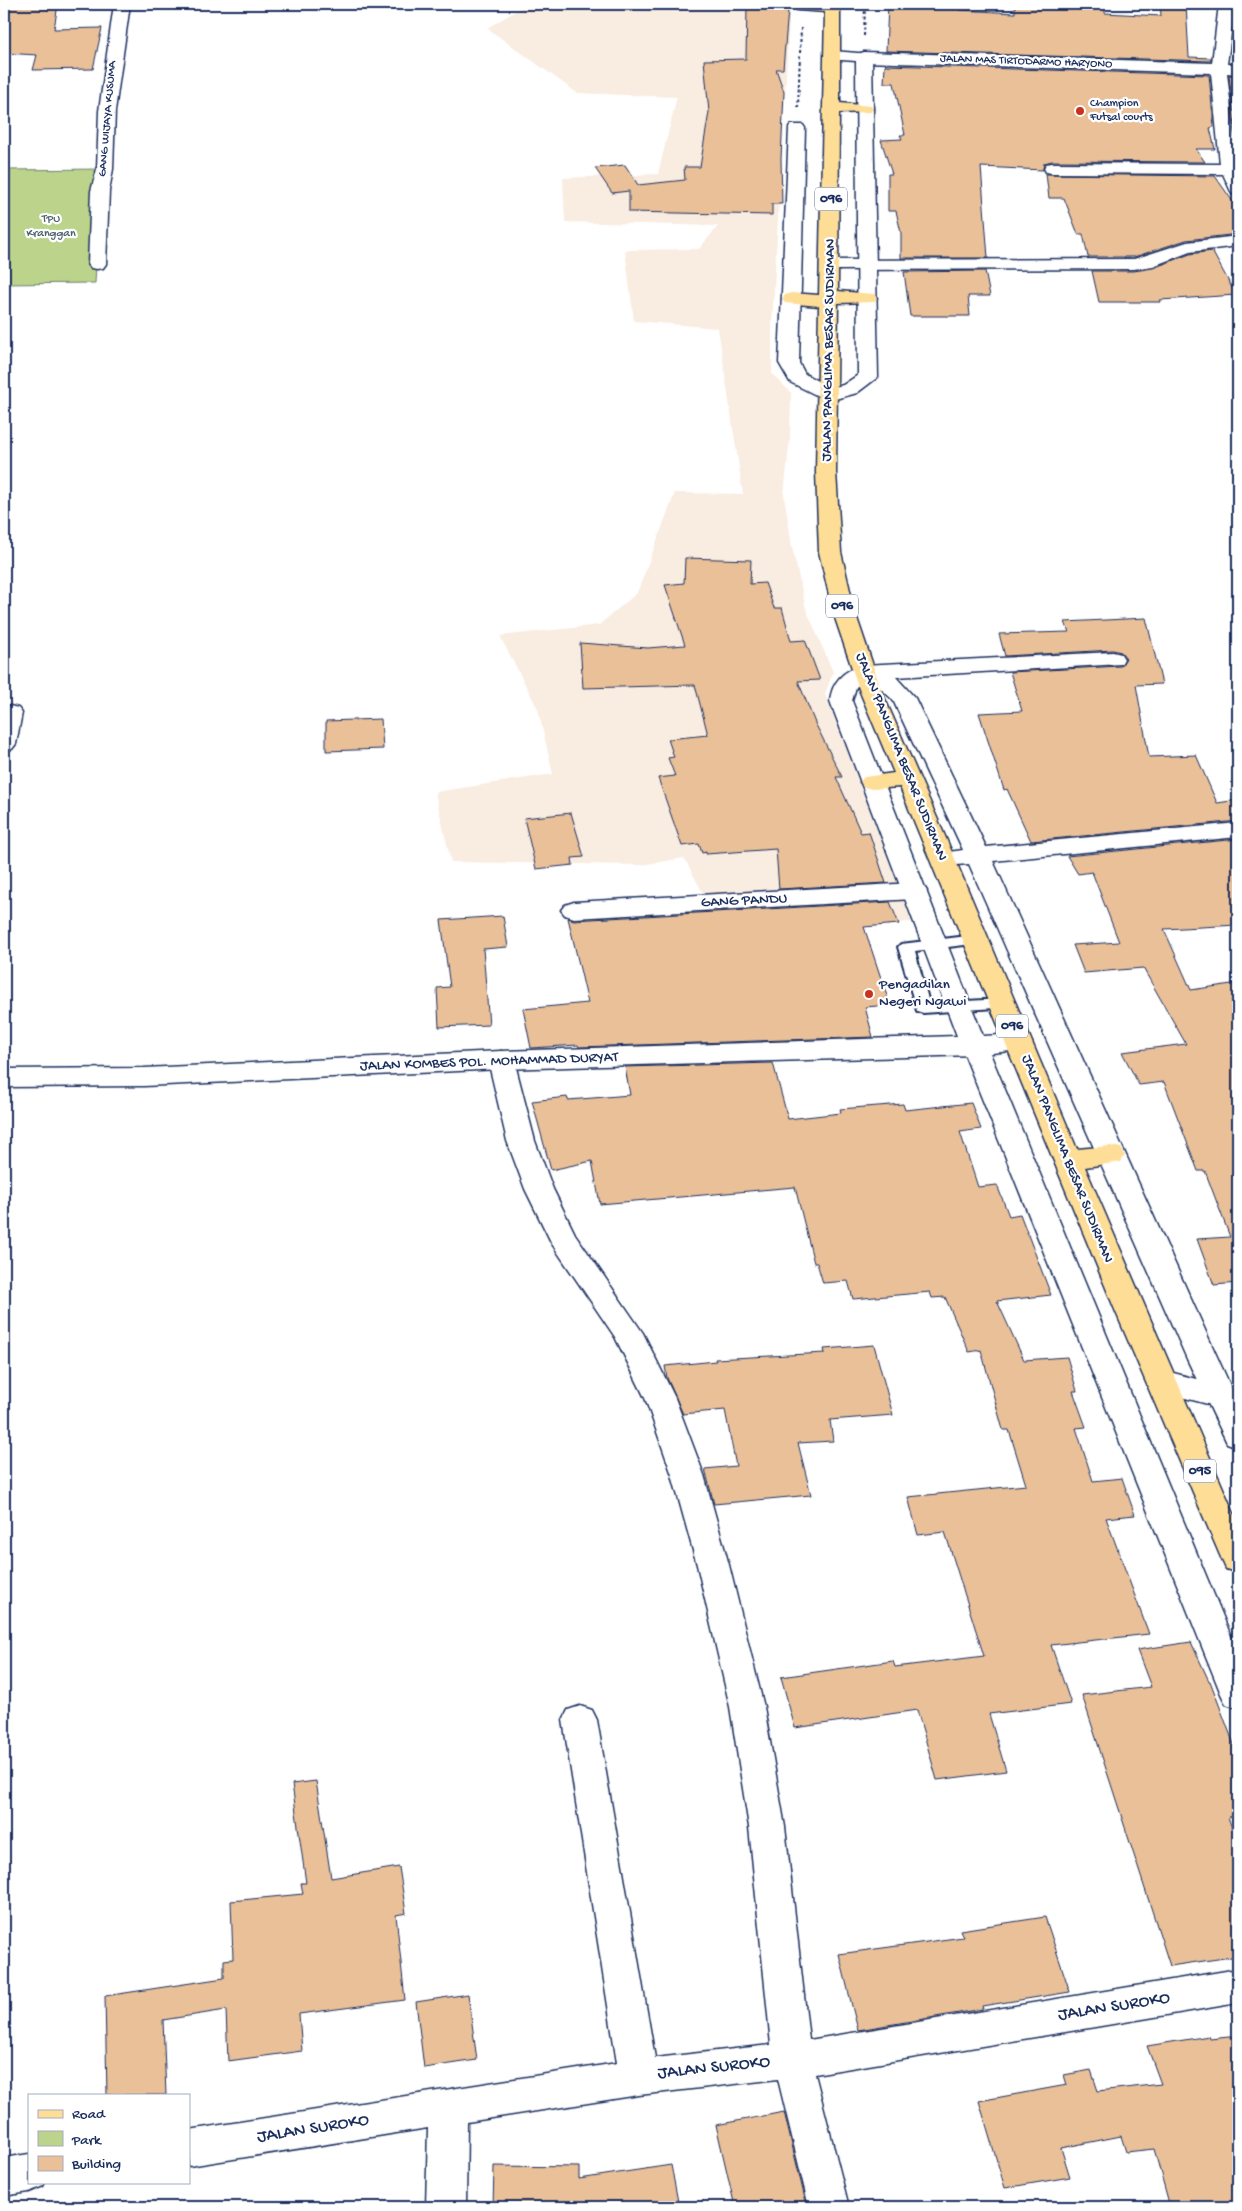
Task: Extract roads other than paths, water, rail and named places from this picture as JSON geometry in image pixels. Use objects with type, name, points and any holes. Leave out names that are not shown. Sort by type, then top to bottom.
[{"type":"main road","points":[[802,7],[833,6]]},
{"type":"main road","name":"JALAN PANGLIMA BESAR SUDIRMAN","points":[[833,6],[831,265],[826,472],[830,552],[844,612],[863,672],[943,859],[1130,1310],[1162,1381]]},
{"type":"main road","points":[[832,108],[865,109]]},
{"type":"main road","points":[[791,299],[868,298]]},
{"type":"main road","points":[[872,782],[909,779]]},
{"type":"main road","points":[[1067,1160],[1111,1155]]},
{"type":"main road","name":"095","points":[[1162,1381],[1238,1560]]},
{"type":"street","name":"GANG WIJAYA KUSUMA","points":[[97,264],[100,191],[106,169],[107,111],[122,4]]},
{"type":"street","points":[[1227,4],[1220,69],[1232,134],[1229,168],[1238,190]]},
{"type":"street","name":"JALAN MAS TIRTODARMO HARYONO","points":[[833,56],[1238,70]]},
{"type":"street","points":[[797,128],[789,363],[792,372],[804,383],[828,395],[850,389],[868,377],[864,57]]},
{"type":"street","points":[[1052,168],[1229,168]]},
{"type":"street","points":[[831,265],[1134,264],[1147,262],[1187,247],[1238,241]]},
{"type":"street","points":[[1113,659],[863,672],[848,679],[842,690],[841,701],[958,1006],[1238,1694]]},
{"type":"street","points":[[863,672],[878,675],[904,698],[978,856],[1111,1155],[1229,1398],[1238,1435]]},
{"type":"street","points":[[4,744],[10,713]]},
{"type":"street","points":[[943,859],[1238,830]]},
{"type":"street","name":"GANG PANDU","points":[[574,910],[914,891]]},
{"type":"street","name":"JALAN KOMBES POL. MOHAMMAD DURYAT","points":[[4,1078],[144,1077],[501,1060],[1019,1044]]},
{"type":"street","points":[[501,1060],[521,1141],[539,1188],[562,1237],[628,1333],[660,1398],[688,1475],[713,1565],[747,1707],[767,1827],[792,2060],[829,2207]]},
{"type":"street","points":[[1162,1381],[1229,1398]]},
{"type":"street","points":[[580,1720],[639,2077]]},
{"type":"street","name":"JALAN SUROKO","points":[[190,2148],[639,2077],[792,2060],[1238,1986]]},
{"type":"street","points":[[446,2207],[448,2108]]},
{"type":"street","points":[[4,2177],[28,2173]]},
{"type":"lane","points":[[976,940],[906,947],[923,1008],[1003,1004]]},
{"type":"place","name":"Champion Futsal courts","points":[[1080,111]]},
{"type":"place","name":"Pengadilan Negeri Ngawi","points":[[869,994]]},
{"type":"park label","name":"TPU Kranggan","points":[[51,227]]}]
